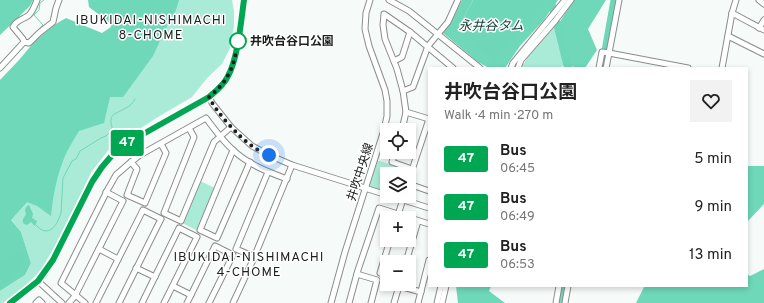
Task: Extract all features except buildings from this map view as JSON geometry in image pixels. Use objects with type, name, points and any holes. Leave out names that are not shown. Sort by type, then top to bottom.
[{"type":"street","points":[[26,42],[14,27],[16,22],[29,15],[37,0]]},
{"type":"street","points":[[0,68],[26,42],[54,22],[59,0]]},
{"type":"street","points":[[10,303],[38,281],[53,260],[92,182],[114,153],[129,142],[209,97],[220,88],[228,76],[235,57],[244,0]]},
{"type":"street","name":"井吹中央線","points":[[331,303],[345,252],[384,130],[387,116],[385,90],[369,46],[365,30],[366,13],[370,0]]},
{"type":"street","points":[[389,0],[409,11],[479,67]]},
{"type":"street","points":[[403,91],[414,87],[428,46],[448,22],[458,0]]},
{"type":"street","points":[[511,67],[513,63],[565,0]]},
{"type":"street","points":[[518,67],[522,60],[571,0]]},
{"type":"street","points":[[606,67],[606,53],[619,0]]},
{"type":"street","points":[[722,67],[736,0]]},
{"type":"street","points":[[759,0],[764,4]]},
{"type":"street","points":[[404,123],[406,112],[403,91],[397,69],[385,39],[383,25],[384,14],[428,46],[452,67]]},
{"type":"street","points":[[732,14],[762,29],[764,20]]},
{"type":"street","points":[[394,61],[402,57],[410,32]]},
{"type":"street","points":[[728,36],[764,54]]},
{"type":"street","points":[[599,67],[602,52],[683,67]]},
{"type":"street","points":[[444,67],[446,62]]},
{"type":"street","points":[[209,97],[212,104],[231,127],[252,146],[292,165],[380,193]]},
{"type":"street","points":[[406,112],[428,119]]},
{"type":"street","points":[[85,303],[60,283],[116,175],[140,156],[206,118],[220,137],[233,150],[268,172],[287,179]]},
{"type":"street","points":[[413,167],[428,122]]},
{"type":"street","points":[[190,128],[194,137],[164,213],[182,222],[214,142],[231,127]]},
{"type":"street","points":[[131,162],[137,169],[127,194],[145,203],[166,153],[161,144]]},
{"type":"street","points":[[233,150],[200,230],[217,238],[250,162]]},
{"type":"street","points":[[393,159],[392,162],[406,167]]},
{"type":"street","points":[[232,303],[255,257],[292,165]]},
{"type":"street","points":[[255,257],[236,249],[268,172]]},
{"type":"street","points":[[416,186],[428,189]]},
{"type":"street","points":[[69,303],[75,296],[123,201],[106,192]]},
{"type":"street","points":[[416,203],[428,208]]},
{"type":"street","points":[[349,303],[379,208],[386,211]]},
{"type":"street","points":[[96,303],[143,210],[160,219],[119,303]]},
{"type":"street","points":[[408,255],[418,220],[428,224]]},
{"type":"street","points":[[142,303],[179,228],[197,237],[164,303]]},
{"type":"street","points":[[187,303],[215,246],[233,255],[209,303]]},
{"type":"street","points":[[99,249],[118,259]]},
{"type":"street","points":[[418,303],[428,264]]},
{"type":"street","points":[[136,268],[155,277]]},
{"type":"street","points":[[357,274],[377,280],[371,303]]},
{"type":"street","points":[[38,281],[62,303]]},
{"type":"street","points":[[173,286],[191,295]]},
{"type":"street","points":[[394,303],[399,286],[420,292]]},
{"type":"street","points":[[437,303],[441,287]]},
{"type":"street","points":[[442,303],[446,287]]},
{"type":"street","points":[[556,303],[559,287]]},
{"type":"street","points":[[565,303],[568,287]]},
{"type":"street","points":[[36,303],[39,300],[42,303]]},
{"type":"shaded area","points":[[0,0],[33,0],[30,6],[0,35]]},
{"type":"shaded area","points":[[88,0],[179,0],[176,10],[153,56],[123,97],[110,97],[104,123],[79,131],[73,140],[60,170],[54,193],[51,216],[37,206],[27,202],[11,220],[21,232],[31,263],[25,275],[0,291],[0,80],[35,41],[54,25],[66,18],[102,33],[111,27],[110,23],[89,7]]},
{"type":"shaded area","points":[[175,0],[232,0],[234,26],[230,48],[222,64],[208,77],[192,97],[110,148],[92,171],[54,248],[40,271],[25,286],[3,303],[0,303],[0,291],[25,275],[31,263],[21,232],[8,216],[68,143]]},
{"type":"shaded area","points":[[462,0],[473,0],[463,19],[495,61],[546,0],[558,0],[543,21],[520,46],[506,67],[487,67],[478,62],[443,33],[451,23]]},
{"type":"shaded area","points":[[574,0],[606,0],[588,29],[597,50],[586,67],[574,67],[568,64],[559,23]]},
{"type":"shaded area","points":[[555,26],[564,64],[562,67],[522,67],[528,57]]},
{"type":"shaded area","points":[[376,160],[400,167],[380,167],[380,191],[370,186],[370,180]]},
{"type":"shaded area","points":[[748,166],[764,166],[764,204],[748,221]]},
{"type":"shaded area","points":[[200,181],[215,188],[198,231],[182,223]]},
{"type":"shaded area","points":[[764,269],[764,303],[636,303],[644,287],[748,287],[748,275],[750,276]]},
{"type":"shaded area","points":[[456,287],[491,287],[489,291],[505,303],[458,303]]},
{"type":"water","name":"永井谷タム","points":[[473,0],[547,0],[495,62],[469,40],[463,32],[463,19]]},
{"type":"water","points":[[29,205],[33,214],[32,218],[37,221],[35,226],[31,222],[27,225],[24,224],[23,221],[26,214],[26,207]]},
{"type":"water","points":[[20,252],[23,256],[24,262],[20,271],[0,287],[0,260]]},
{"type":"waterway","points":[[31,37],[43,25],[34,15],[39,10],[40,3],[44,0]]},
{"type":"waterway","points":[[551,0],[568,67]]},
{"type":"waterway","points":[[602,67],[614,0]]},
{"type":"waterway","points":[[9,62],[26,44]]},
{"type":"waterway","points":[[36,225],[44,231],[52,229],[61,213],[63,178],[72,161],[76,159],[80,151],[106,136],[111,131],[112,116],[129,106],[135,99]]},
{"type":"waterway","points":[[560,303],[564,287]]},
{"type":"bus line","name":"47","points":[[10,303],[38,281],[53,260],[92,182],[114,153],[129,142],[209,97],[220,88],[228,76],[235,57],[244,0]]},
{"type":"place","name":"井吹台谷口公園","points":[[238,41]]},
{"type":"district","name":"IBUKIDAI-NISHIMACHI 8-CHOME","points":[[151,26]]},
{"type":"district","name":"IBUKIDAI-NISHIMACHI 4-CHOME","points":[[249,264]]},
{"type":"route","points":[[238,41],[235,57],[228,76],[220,88],[209,97],[212,104],[231,127],[252,146],[269,155]]}]
